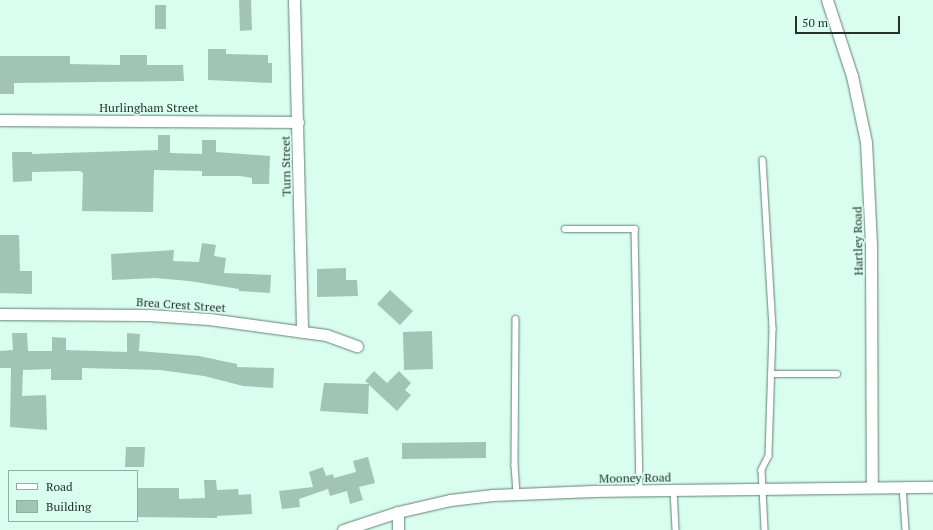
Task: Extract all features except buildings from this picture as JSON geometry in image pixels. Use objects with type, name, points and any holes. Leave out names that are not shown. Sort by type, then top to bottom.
[{"type":"street","name":"Turn Street","points":[[294,0],[302,332]]},
{"type":"street","name":"Hartley Road","points":[[828,0],[852,76],[866,142],[871,244],[872,488]]},
{"type":"street","name":"Hurlingham Street","points":[[0,120],[298,122]]},
{"type":"street","name":"Brea Crest Street","points":[[0,314],[149,314],[209,319],[326,335],[357,346]]},
{"type":"street","name":"Mooney Road","points":[[343,530],[398,512],[450,500],[517,494],[640,490],[933,487]]},
{"type":"street","points":[[398,512],[398,530]]},
{"type":"lane","points":[[763,160],[774,330],[769,456],[762,470],[765,530]]},
{"type":"lane","points":[[565,230],[634,230],[640,490]]},
{"type":"lane","points":[[516,319],[517,494]]},
{"type":"lane","points":[[773,374],[837,374]]},
{"type":"lane","points":[[903,487],[906,530]]},
{"type":"lane","points":[[674,490],[676,530]]}]
